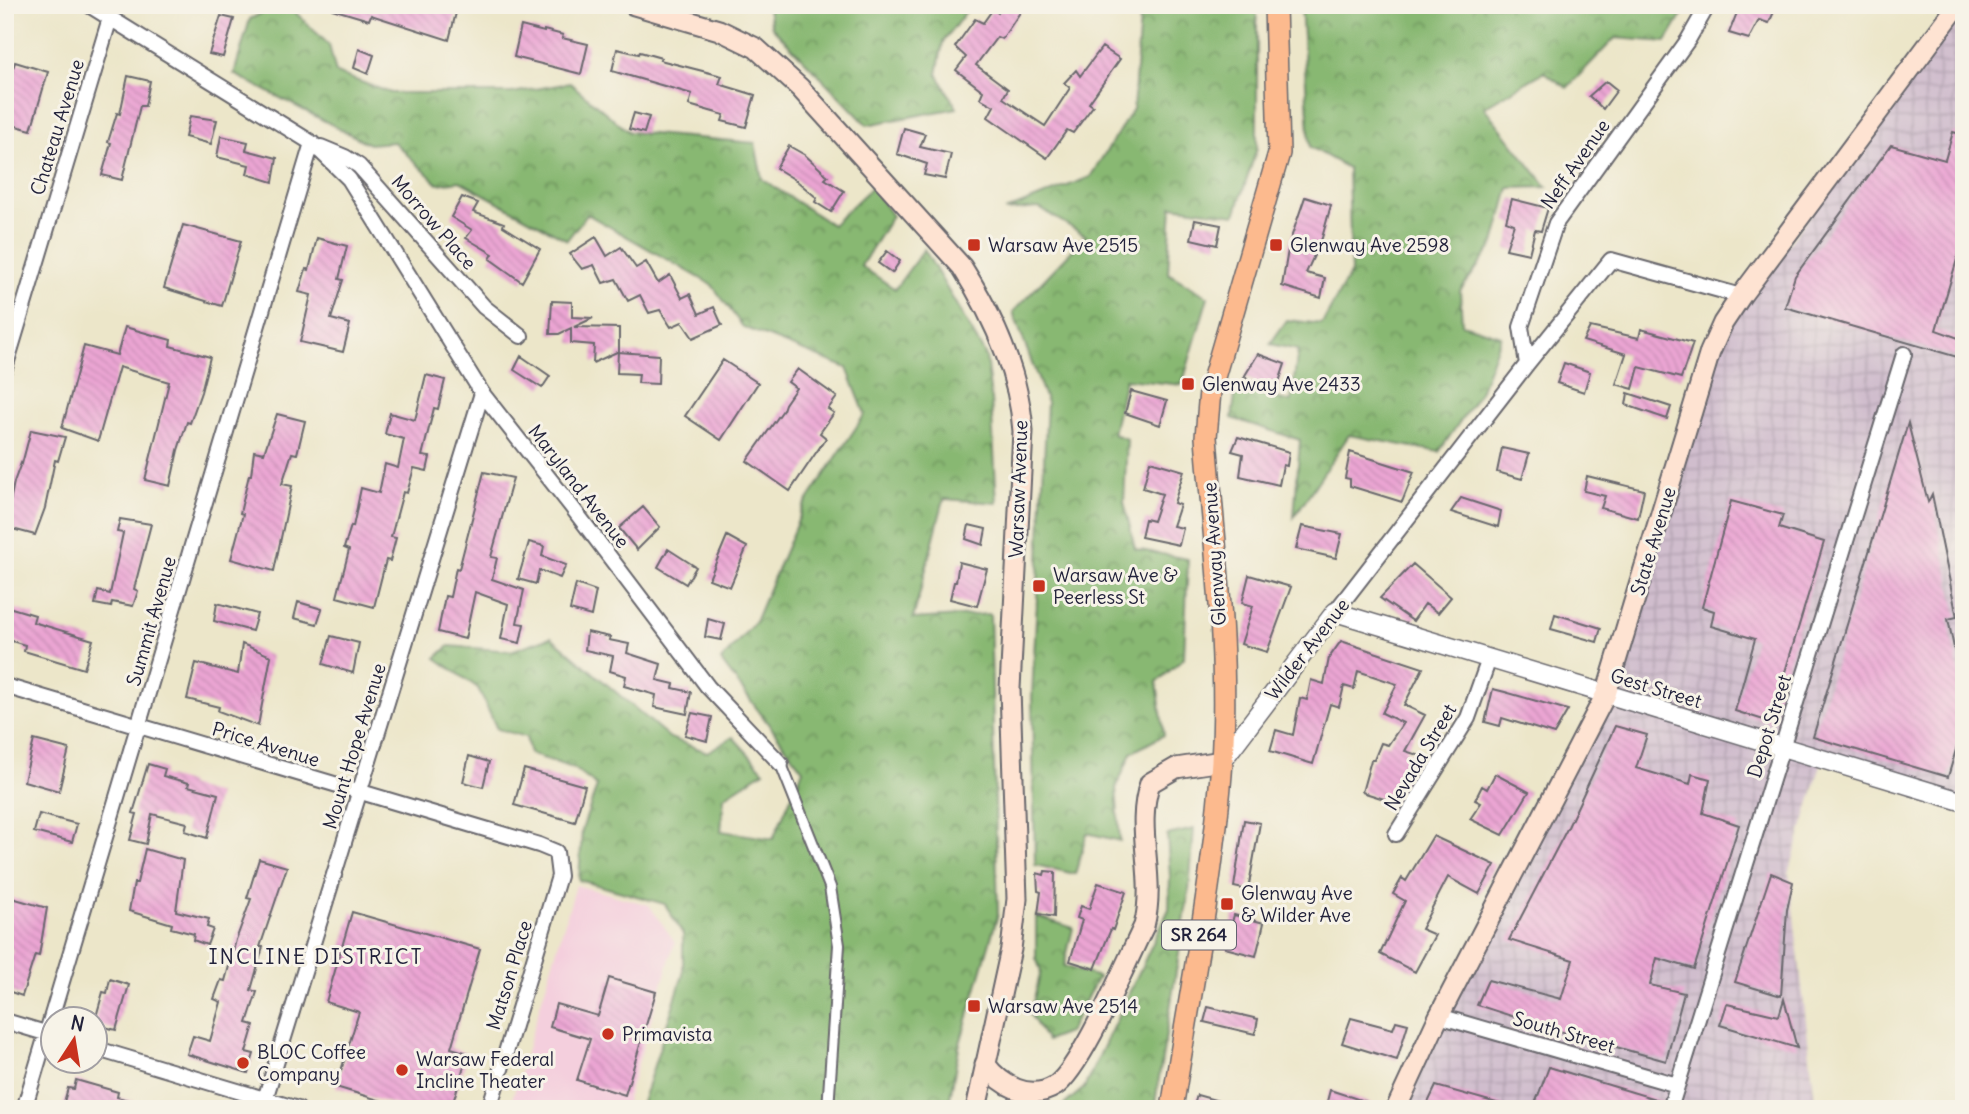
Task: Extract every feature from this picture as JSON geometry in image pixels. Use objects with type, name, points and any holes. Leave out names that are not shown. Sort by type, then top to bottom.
[{"type":"main road","name":"Warsaw Avenue","points":[[634,5],[719,30],[756,48],[800,88],[962,267],[982,299],[1011,369],[1021,405],[1023,431],[1010,689],[1017,899],[1011,949],[976,1109]]},
{"type":"main road","name":"Glenway Avenue","points":[[1172,1109],[1212,851],[1222,761],[1224,680],[1206,416],[1210,391],[1279,153],[1275,5]]},
{"type":"main road","name":"State Avenue","points":[[1396,1109],[1439,1016],[1606,694],[1710,352],[1723,323],[1958,5]]},
{"type":"main road","points":[[985,1064],[993,1076],[1018,1091],[1044,1091],[1057,1085],[1068,1073],[1086,1045],[1144,926],[1150,887],[1143,808],[1150,783],[1176,768],[1222,761]]},
{"type":"street","name":"Maryland Avenue","points":[[89,5],[312,143],[349,178],[482,393],[708,687],[781,764],[830,887],[839,945],[828,1109]]},
{"type":"street","name":"Neff Avenue","points":[[1527,364],[1521,327],[1556,223],[1688,40],[1708,5]]},
{"type":"street","name":"Chateau Avenue","points":[[5,368],[110,18]]},
{"type":"street","name":"Morrow Place","points":[[312,143],[359,166],[484,307],[521,336]]},
{"type":"street","name":"Summit Avenue","points":[[58,1006],[312,143]]},
{"type":"street","name":"Wilder Avenue","points":[[1222,761],[1527,364],[1611,260],[1741,296]]},
{"type":"street","name":"Depot Street","points":[[1670,1109],[1904,354]]},
{"type":"street","name":"Mount Hope Avenue","points":[[263,1104],[482,393]]},
{"type":"street","name":"Gest Street","points":[[1335,612],[1964,802]]},
{"type":"street","name":"Nevada Street","points":[[1396,834],[1468,719],[1489,659]]},
{"type":"street","name":"Price Avenue","points":[[5,686],[555,852]]},
{"type":"street","name":"Matson Place","points":[[489,1109],[559,876],[555,852]]},
{"type":"street","name":"South Street","points":[[1439,1016],[1677,1085]]},
{"type":"street","points":[[5,1021],[38,1031]]},
{"type":"street","points":[[108,1053],[263,1104],[298,1109]]},
{"type":"street","name":"Summit Avenue","points":[[24,1109],[38,1069]]},
{"type":"shaded area","points":[[1964,5],[1964,802],[1822,761],[1789,873],[1816,1109],[1396,1109],[1606,694],[1710,352]]},
{"type":"shaded area","points":[[576,885],[649,905],[675,942],[624,1109],[518,1109],[510,1106]]},
{"type":"green space","points":[[278,5],[288,5],[329,45],[336,73],[391,93],[512,93],[570,83],[629,132],[755,143],[762,179],[832,225],[872,187],[892,216],[861,266],[895,289],[924,249],[986,356],[997,503],[944,499],[913,619],[990,614],[998,914],[959,1047],[948,1109],[640,1109],[683,975],[683,934],[665,904],[579,880],[582,830],[597,786],[573,768],[530,754],[526,737],[497,729],[478,688],[436,658],[449,646],[511,651],[551,637],[670,738],[707,752],[733,737],[764,771],[724,797],[721,831],[773,839],[803,770],[721,661],[755,622],[804,506],[865,414],[847,368],[743,327],[712,285],[587,214],[567,240],[460,181],[438,184],[394,142],[369,144],[234,74],[250,19]]},
{"type":"green space","points":[[767,5],[971,5],[943,42],[937,74],[957,108],[867,125],[772,27]]},
{"type":"green space","points":[[1141,5],[1257,5],[1257,148],[1235,215],[1172,206],[1168,273],[1208,297],[1182,385],[1125,379],[1113,434],[1127,439],[1124,502],[1135,549],[1188,559],[1184,658],[1157,682],[1164,735],[1131,753],[1116,788],[1120,841],[1087,833],[1075,874],[1035,865],[1032,697],[1047,403],[1013,312],[1086,236],[1039,208],[1005,211],[1090,177],[1133,109]]},
{"type":"green space","points":[[1301,5],[1688,5],[1666,42],[1615,38],[1567,88],[1544,72],[1484,107],[1547,187],[1509,188],[1494,244],[1460,291],[1462,324],[1501,336],[1480,392],[1439,452],[1349,435],[1294,517],[1300,440],[1232,418],[1236,388],[1291,402],[1298,350],[1270,344],[1287,320],[1322,324],[1351,272],[1348,168],[1310,147]]},
{"type":"green space","points":[[1194,829],[1189,891],[1154,1109],[1059,1109],[1084,1088],[1169,909],[1167,835]]},
{"type":"green space","points":[[1036,916],[1073,928],[1064,966],[1098,977],[1068,1033],[1047,1041],[1030,1014],[1041,971],[1036,958]]},
{"type":"building","points":[[332,5],[458,5],[449,40],[371,15],[369,20],[332,9]]},
{"type":"building","points":[[1003,5],[1025,5],[1002,39],[997,37],[976,65],[1008,89],[1003,98],[1045,126],[1070,88],[1064,83],[1076,70],[1080,76],[1102,47],[1120,59],[1089,103],[1093,106],[1073,133],[1067,130],[1047,158],[988,117],[994,106],[980,98],[983,91],[956,70],[966,57],[955,47],[975,19],[983,23],[993,9],[998,13]]},
{"type":"building","points":[[1740,5],[1777,5],[1769,23],[1759,20],[1749,39],[1729,33]]},
{"type":"building","points":[[221,16],[234,19],[223,57],[209,54]]},
{"type":"building","points":[[521,26],[563,35],[562,38],[588,44],[581,74],[514,57]]},
{"type":"building","points":[[359,49],[374,55],[368,74],[354,68]]},
{"type":"building","points":[[617,49],[639,54],[640,52],[722,76],[719,84],[755,95],[746,127],[722,121],[724,115],[689,105],[692,94],[612,71]]},
{"type":"building","points":[[15,62],[48,72],[31,130],[5,123],[5,94]]},
{"type":"building","points":[[128,76],[150,81],[145,106],[140,106],[122,180],[102,175],[111,143],[108,142],[117,113],[120,114]]},
{"type":"building","points":[[1606,81],[1617,90],[1603,109],[1589,96]]},
{"type":"building","points":[[634,113],[649,117],[644,133],[629,129]]},
{"type":"building","points":[[190,116],[217,120],[211,144],[185,137]]},
{"type":"building","points":[[904,128],[925,134],[920,147],[951,154],[945,179],[924,175],[927,164],[897,154]]},
{"type":"building","points":[[1953,132],[1964,135],[1964,236],[1936,330],[1964,340],[1964,359],[1785,307],[1795,276],[1891,145],[1945,160]]},
{"type":"building","points":[[221,136],[248,142],[246,150],[277,158],[273,182],[247,174],[249,165],[217,157]]},
{"type":"building","points":[[789,146],[805,155],[828,176],[825,179],[844,191],[831,212],[815,202],[817,198],[797,181],[776,168]]},
{"type":"building","points":[[462,197],[478,203],[473,212],[504,223],[503,226],[540,249],[522,282],[490,259],[493,254],[466,238],[472,230],[451,217]]},
{"type":"building","points":[[1305,197],[1331,205],[1322,238],[1306,273],[1325,278],[1321,298],[1282,286],[1289,244]]},
{"type":"building","points":[[1512,199],[1548,208],[1541,231],[1535,230],[1529,254],[1506,249],[1514,224],[1506,221]]},
{"type":"building","points":[[1195,220],[1221,225],[1217,245],[1191,239]]},
{"type":"building","points":[[183,225],[241,241],[222,306],[164,288]]},
{"type":"building","points":[[596,237],[607,256],[621,247],[636,268],[646,262],[658,283],[670,275],[682,298],[690,294],[699,314],[714,307],[722,325],[693,338],[682,322],[671,327],[660,310],[649,313],[640,295],[628,301],[616,279],[603,283],[594,265],[582,269],[570,254]]},
{"type":"building","points":[[317,238],[347,246],[339,279],[343,280],[331,319],[350,324],[343,352],[300,342],[311,295],[299,292],[306,269],[309,270]]},
{"type":"building","points":[[887,251],[900,261],[892,273],[878,263]]},
{"type":"building","points":[[552,301],[572,302],[572,317],[593,318],[574,327],[619,328],[619,351],[593,363],[594,345],[571,343],[571,328],[559,334],[550,334]]},
{"type":"building","points":[[125,327],[171,340],[170,346],[210,357],[201,392],[178,450],[170,486],[145,480],[169,382],[119,367],[98,441],[62,428],[84,346],[117,355]]},
{"type":"building","points":[[1590,327],[1639,338],[1641,329],[1693,343],[1681,378],[1639,367],[1633,389],[1616,384],[1626,354],[1583,341]]},
{"type":"building","points":[[618,352],[659,355],[658,384],[638,383],[639,374],[617,373]]},
{"type":"building","points":[[1258,354],[1285,364],[1276,391],[1244,377]]},
{"type":"building","points":[[521,356],[550,376],[542,388],[514,370]]},
{"type":"building","points":[[723,360],[758,383],[721,440],[685,416]]},
{"type":"building","points":[[1564,363],[1590,372],[1584,392],[1557,383]]},
{"type":"building","points":[[798,369],[837,397],[828,409],[834,413],[820,433],[826,438],[790,491],[747,461],[796,388],[788,382]]},
{"type":"building","points":[[426,375],[445,380],[438,409],[434,408],[422,456],[430,457],[427,471],[414,468],[407,493],[403,492],[391,537],[396,538],[390,561],[386,560],[374,607],[337,597],[349,550],[344,548],[351,526],[353,527],[361,488],[379,493],[385,464],[398,468],[404,439],[385,434],[390,413],[415,420]]},
{"type":"building","points":[[1131,391],[1167,401],[1160,425],[1125,413]]},
{"type":"building","points":[[1628,393],[1671,407],[1667,419],[1626,405]]},
{"type":"building","points":[[277,414],[305,421],[297,454],[292,453],[282,484],[292,486],[274,571],[231,559],[243,514],[240,513],[251,475],[254,451],[264,453]]},
{"type":"building","points":[[1908,423],[1928,502],[1932,494],[1957,617],[1948,619],[1964,696],[1964,744],[1958,743],[1948,777],[1813,737]]},
{"type":"building","points":[[31,430],[65,437],[58,461],[55,460],[45,508],[35,535],[5,527],[14,482]]},
{"type":"building","points":[[1238,437],[1289,452],[1287,466],[1283,465],[1279,485],[1240,476],[1243,454],[1232,451]]},
{"type":"building","points":[[1502,448],[1529,454],[1522,479],[1497,472]]},
{"type":"building","points":[[1350,452],[1414,472],[1402,502],[1350,486],[1350,479],[1345,478]]},
{"type":"building","points":[[1150,461],[1184,471],[1174,503],[1180,505],[1173,526],[1183,528],[1179,545],[1141,537],[1145,519],[1153,521],[1162,494],[1143,488]]},
{"type":"building","points":[[484,472],[513,478],[491,557],[497,558],[492,579],[524,590],[517,623],[524,624],[520,643],[501,639],[508,604],[475,592],[465,639],[438,632],[445,596],[450,597],[456,568],[459,569]]},
{"type":"building","points":[[1587,476],[1644,490],[1638,518],[1601,508],[1605,496],[1584,491]]},
{"type":"building","points":[[1461,498],[1501,511],[1498,527],[1451,512]]},
{"type":"building","points":[[1731,501],[1783,515],[1779,528],[1824,542],[1770,722],[1735,711],[1755,639],[1711,626],[1714,611],[1702,607]]},
{"type":"building","points":[[643,507],[660,527],[637,550],[619,528]]},
{"type":"building","points":[[120,519],[151,524],[134,589],[138,591],[133,606],[112,602],[111,607],[95,604],[98,591],[110,594],[123,533],[117,532]]},
{"type":"building","points":[[969,525],[986,529],[983,545],[966,539]]},
{"type":"building","points":[[1302,526],[1342,534],[1336,558],[1296,549]]},
{"type":"building","points":[[727,536],[747,547],[730,587],[709,579]]},
{"type":"building","points":[[529,542],[544,546],[542,556],[566,565],[560,578],[539,570],[536,584],[518,579]]},
{"type":"building","points":[[668,549],[696,567],[686,584],[658,567]]},
{"type":"building","points":[[959,562],[987,569],[977,606],[950,599]]},
{"type":"building","points":[[1413,564],[1451,597],[1438,613],[1425,604],[1413,621],[1380,598]]},
{"type":"building","points":[[1249,575],[1291,587],[1267,652],[1241,644],[1253,606],[1242,603]]},
{"type":"building","points":[[576,584],[596,591],[591,616],[570,610]]},
{"type":"building","points":[[298,602],[322,609],[317,624],[294,618]]},
{"type":"building","points":[[217,603],[257,614],[252,631],[214,621]]},
{"type":"building","points":[[5,606],[35,615],[33,622],[93,640],[84,669],[24,651],[25,645],[5,639]]},
{"type":"building","points":[[1555,614],[1601,628],[1597,642],[1551,629]]},
{"type":"building","points":[[708,619],[725,624],[721,640],[705,637]]},
{"type":"building","points":[[587,632],[629,644],[627,653],[661,664],[657,680],[674,684],[673,688],[691,692],[687,714],[654,707],[656,695],[624,686],[626,676],[610,671],[613,656],[585,650]]},
{"type":"building","points":[[331,636],[359,643],[353,673],[323,664]]},
{"type":"building","points":[[1341,641],[1423,668],[1404,705],[1425,715],[1405,751],[1424,757],[1400,804],[1362,792],[1371,760],[1374,760],[1381,743],[1388,745],[1403,723],[1382,713],[1397,684],[1358,671],[1354,689],[1344,686],[1339,707],[1330,704],[1313,764],[1270,751],[1276,730],[1293,735],[1300,698],[1307,700],[1311,680],[1324,684],[1329,658]]},
{"type":"building","points":[[242,644],[271,656],[258,726],[218,711],[219,707],[187,699],[196,663],[238,674]]},
{"type":"building","points":[[1493,689],[1568,710],[1554,734],[1502,718],[1500,726],[1485,722]]},
{"type":"building","points":[[692,713],[712,717],[707,741],[685,735]]},
{"type":"building","points":[[1615,726],[1647,735],[1636,768],[1690,784],[1692,774],[1710,779],[1703,813],[1739,825],[1694,969],[1657,958],[1650,985],[1684,993],[1666,1061],[1477,1005],[1488,980],[1561,999],[1573,960],[1509,940],[1568,827]]},
{"type":"building","points":[[34,740],[69,749],[59,791],[24,781]]},
{"type":"building","points":[[469,756],[489,762],[483,787],[463,782]]},
{"type":"building","points":[[148,764],[165,769],[163,776],[218,794],[207,838],[185,831],[187,823],[152,814],[146,844],[130,840],[137,814],[133,813]]},
{"type":"building","points":[[524,769],[585,786],[575,822],[514,805]]},
{"type":"building","points":[[1495,774],[1529,792],[1503,835],[1470,819],[1481,803],[1475,800],[1482,786],[1487,789]]},
{"type":"building","points":[[39,814],[77,824],[72,842],[34,832]]},
{"type":"building","points":[[1244,820],[1260,823],[1248,890],[1234,887]]},
{"type":"building","points":[[1433,836],[1495,865],[1479,894],[1448,877],[1421,929],[1435,935],[1415,972],[1380,954],[1405,901],[1393,894],[1402,878],[1406,881]]},
{"type":"building","points":[[145,849],[183,860],[176,911],[209,919],[207,927],[213,929],[207,945],[193,940],[194,934],[171,928],[172,924],[129,911],[134,883],[137,883]]},
{"type":"building","points":[[259,859],[287,867],[260,947],[263,947],[251,990],[257,992],[247,1023],[254,1025],[246,1052],[254,1054],[248,1073],[187,1054],[193,1036],[210,1041],[221,1002],[214,999],[221,980],[225,981],[251,899],[247,898]]},
{"type":"building","points":[[1045,871],[1055,872],[1054,917],[1038,914],[1041,892],[1038,891],[1037,873],[1044,875]]},
{"type":"building","points":[[1771,873],[1793,882],[1787,910],[1781,996],[1735,982]]},
{"type":"building","points":[[1098,883],[1126,892],[1113,930],[1111,929],[1095,969],[1070,961],[1082,920],[1077,918],[1081,906],[1089,909]]},
{"type":"building","points":[[5,896],[47,908],[39,956],[35,955],[22,996],[5,990],[5,977],[13,949],[5,948]]},
{"type":"building","points":[[352,912],[480,949],[451,1048],[468,1053],[451,1109],[408,1109],[336,1087],[359,1012],[326,1002]]},
{"type":"building","points":[[1234,915],[1264,923],[1256,956],[1225,948]]},
{"type":"building","name":"Primavista","points":[[609,978],[656,992],[625,1095],[577,1080],[590,1039],[550,1027],[556,1004],[598,1016]]},
{"type":"building","points":[[110,979],[129,985],[116,1030],[108,1028],[108,1006],[99,1006],[103,992],[107,993]]},
{"type":"building","points":[[1784,999],[1797,1048],[1720,1025],[1727,1004],[1779,1016]]},
{"type":"building","points":[[1208,1007],[1258,1019],[1255,1034],[1204,1022]]},
{"type":"building","points":[[1351,1018],[1393,1029],[1396,1021],[1408,1024],[1397,1060],[1342,1043]]},
{"type":"building","points":[[1549,1067],[1662,1101],[1661,1109],[1533,1109]]},
{"type":"building","points":[[76,1080],[118,1092],[117,1097],[146,1105],[146,1109],[62,1109],[68,1088],[74,1089]]},
{"type":"building","points":[[1436,1086],[1504,1105],[1504,1109],[1425,1109]]},
{"type":"building","points":[[1330,1090],[1379,1106],[1379,1109],[1325,1109]]},
{"type":"building","points":[[1197,1095],[1233,1105],[1233,1109],[1193,1109]]},
{"type":"place","name":"Warsaw Ave 2515","points":[[974,245]]},
{"type":"place","name":"Glenway Ave 2598","points":[[1276,245]]},
{"type":"place","name":"Glenway Ave 2433","points":[[1188,384]]},
{"type":"place","name":"Warsaw Ave & Peerless St","points":[[1039,586]]},
{"type":"place","name":"Glenway Ave & Wilder Ave","points":[[1227,904]]},
{"type":"place","name":"Warsaw Ave 2514","points":[[974,1006]]},
{"type":"place","name":"Primavista","points":[[608,1034]]},
{"type":"place","name":"BLOC Coffee Company","points":[[243,1063]]},
{"type":"place","name":"Warsaw Federal Incline Theater","points":[[402,1070]]},
{"type":"district","name":"INCLINE DISTRICT","points":[[316,957]]}]
